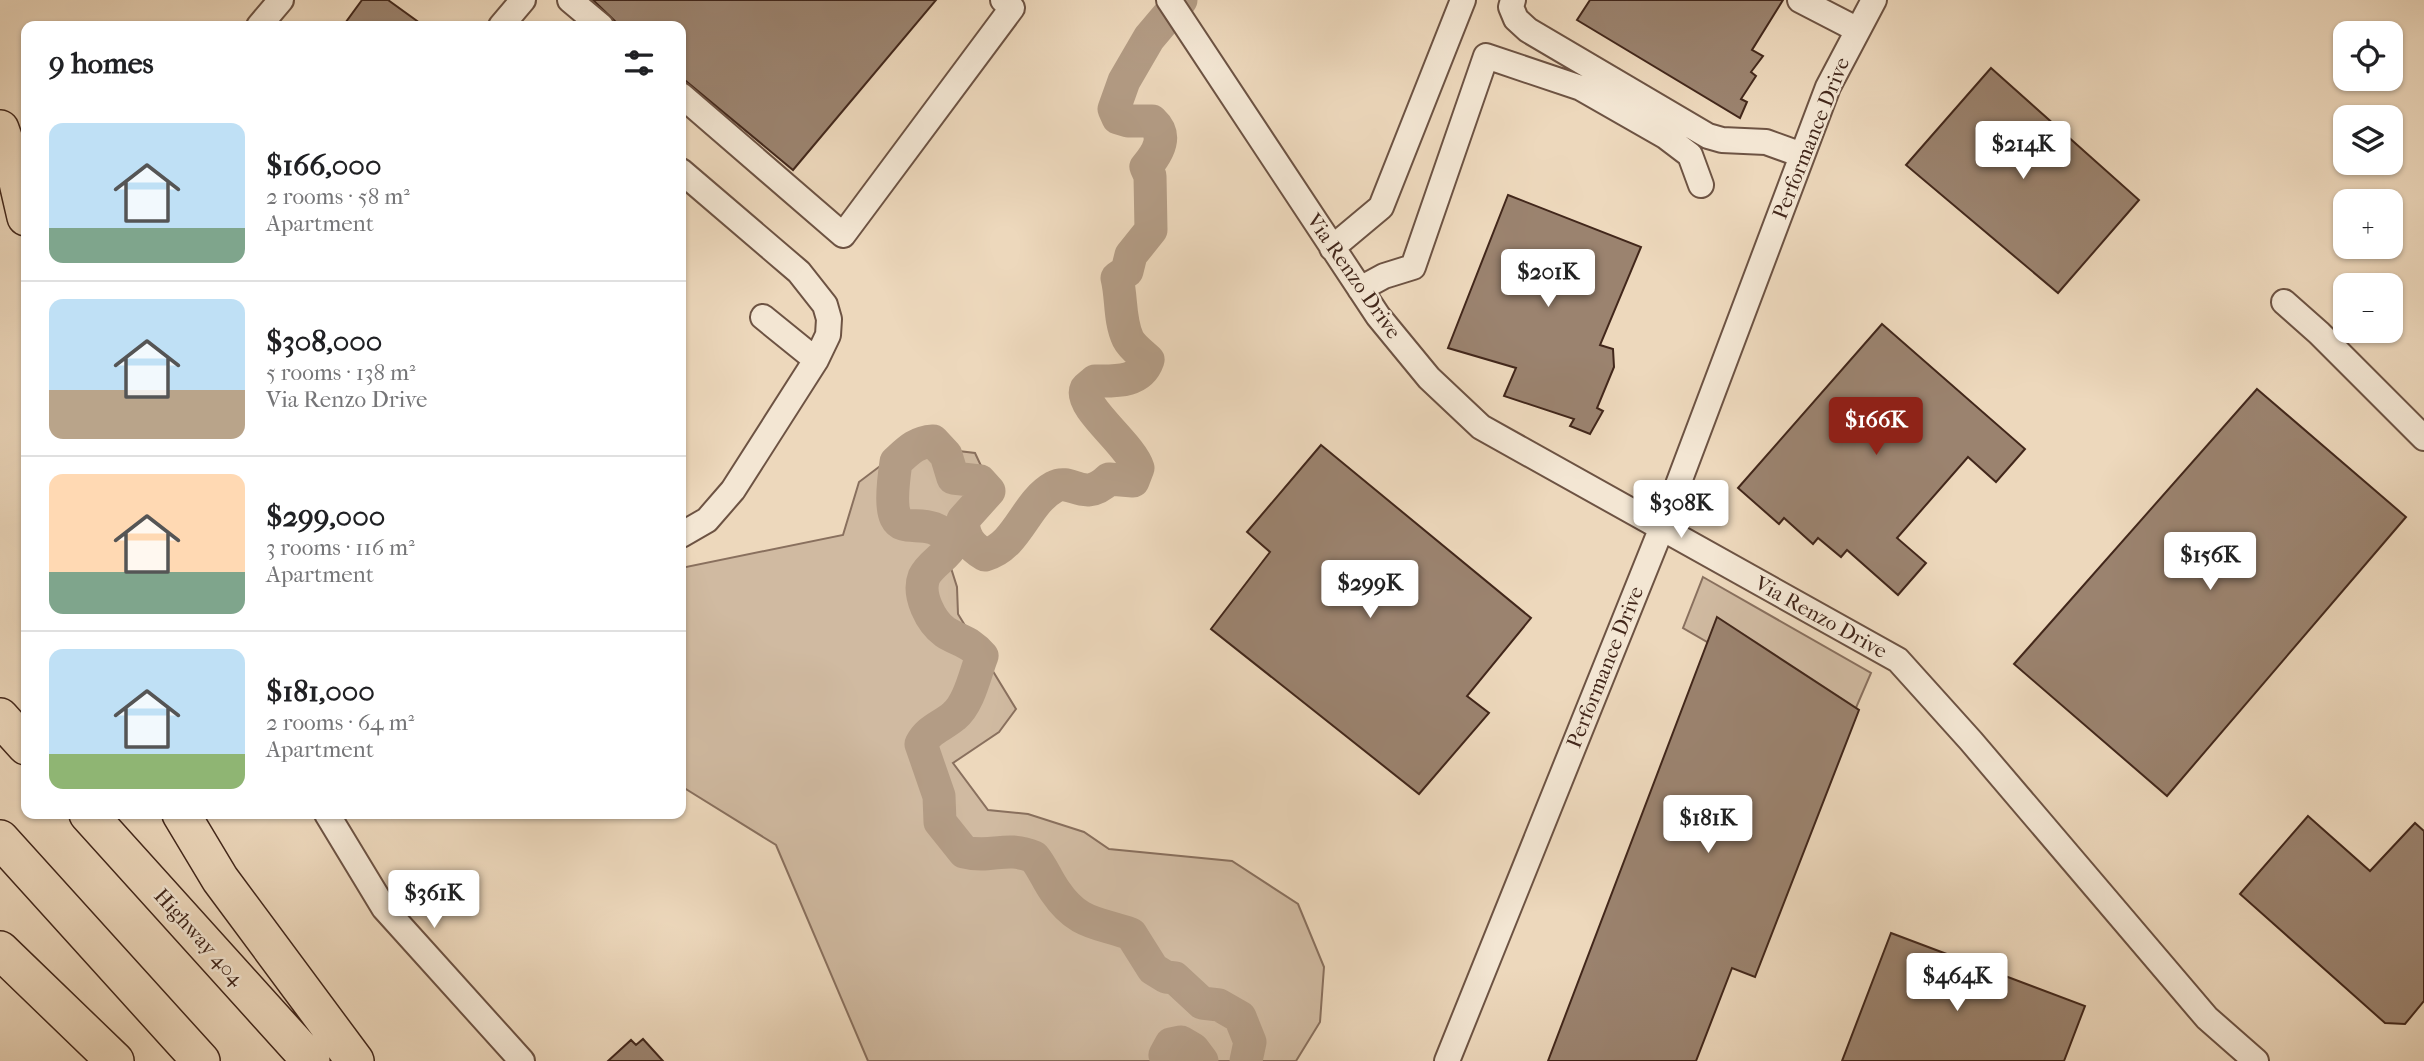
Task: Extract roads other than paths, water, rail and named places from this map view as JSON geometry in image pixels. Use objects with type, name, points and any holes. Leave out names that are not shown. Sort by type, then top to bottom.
[{"type":"highway","points":[[0,129],[21,196]]},
{"type":"highway","points":[[0,717],[21,740]]},
{"type":"highway","name":"Highway 404","points":[[93,819],[311,1061]]},
{"type":"highway","points":[[184,819],[220,879],[355,1061]]},
{"type":"highway","points":[[0,839],[201,1061]]},
{"type":"highway","points":[[0,950],[116,1061]]},
{"type":"street","points":[[262,21],[281,0]]},
{"type":"street","points":[[505,21],[523,0]]},
{"type":"street","points":[[570,0],[595,21]]},
{"type":"street","points":[[686,99],[843,235],[1012,8],[1003,0]]},
{"type":"street","name":"Via Renzo Drive","points":[[1169,0],[1378,316],[1429,378],[1481,427],[1898,660],[1971,741],[2207,1018],[2256,1061]]},
{"type":"street","points":[[1332,248],[1381,207],[1463,0]]},
{"type":"street","points":[[1513,0],[1511,7],[1516,19],[1542,40],[1708,136],[1722,141],[1766,142],[1802,155]]},
{"type":"street","points":[[1800,0],[1858,30]]},
{"type":"street","name":"Performance Drive","points":[[1447,1061],[1662,527],[1828,87],[1874,0]]},
{"type":"street","points":[[1360,289],[1384,276],[1413,267],[1486,55],[1581,88],[1665,136],[1690,155],[1701,186]]},
{"type":"street","points":[[686,175],[799,272],[819,295],[829,319],[828,335],[816,360],[733,490],[707,520],[686,532]]},
{"type":"street","points":[[2284,302],[2319,333],[2424,438]]},
{"type":"street","points":[[763,317],[816,360]]},
{"type":"street","points":[[330,819],[384,908],[522,1061]]},
{"type":"waterway","points":[[1181,0],[1149,38],[1124,81],[1114,109],[1118,118],[1128,121],[1152,121],[1160,133],[1160,144],[1146,167],[1150,176],[1151,230],[1131,255],[1127,271],[1117,278],[1125,332],[1132,345],[1148,360],[1144,368],[1133,377],[1095,381],[1086,389],[1090,405],[1126,448],[1138,468],[1133,481],[1109,479],[1100,486],[1085,490],[1067,485],[1054,487],[1036,503],[1006,543],[985,555],[969,541],[963,520],[989,491],[980,481],[953,478],[946,455],[933,441],[917,445],[896,462],[894,512],[899,522],[941,532],[953,544],[924,577],[924,600],[930,615],[940,628],[982,656],[968,696],[959,711],[932,731],[921,744],[939,796],[940,822],[964,852],[1015,852],[1034,857],[1055,891],[1072,910],[1089,921],[1131,934],[1153,969],[1166,977],[1175,978],[1202,1003],[1219,1005],[1240,1017],[1250,1042],[1246,1061]]},
{"type":"waterway","points":[[1168,1061],[1165,1055],[1171,1044],[1181,1042],[1193,1049],[1202,1061]]}]
